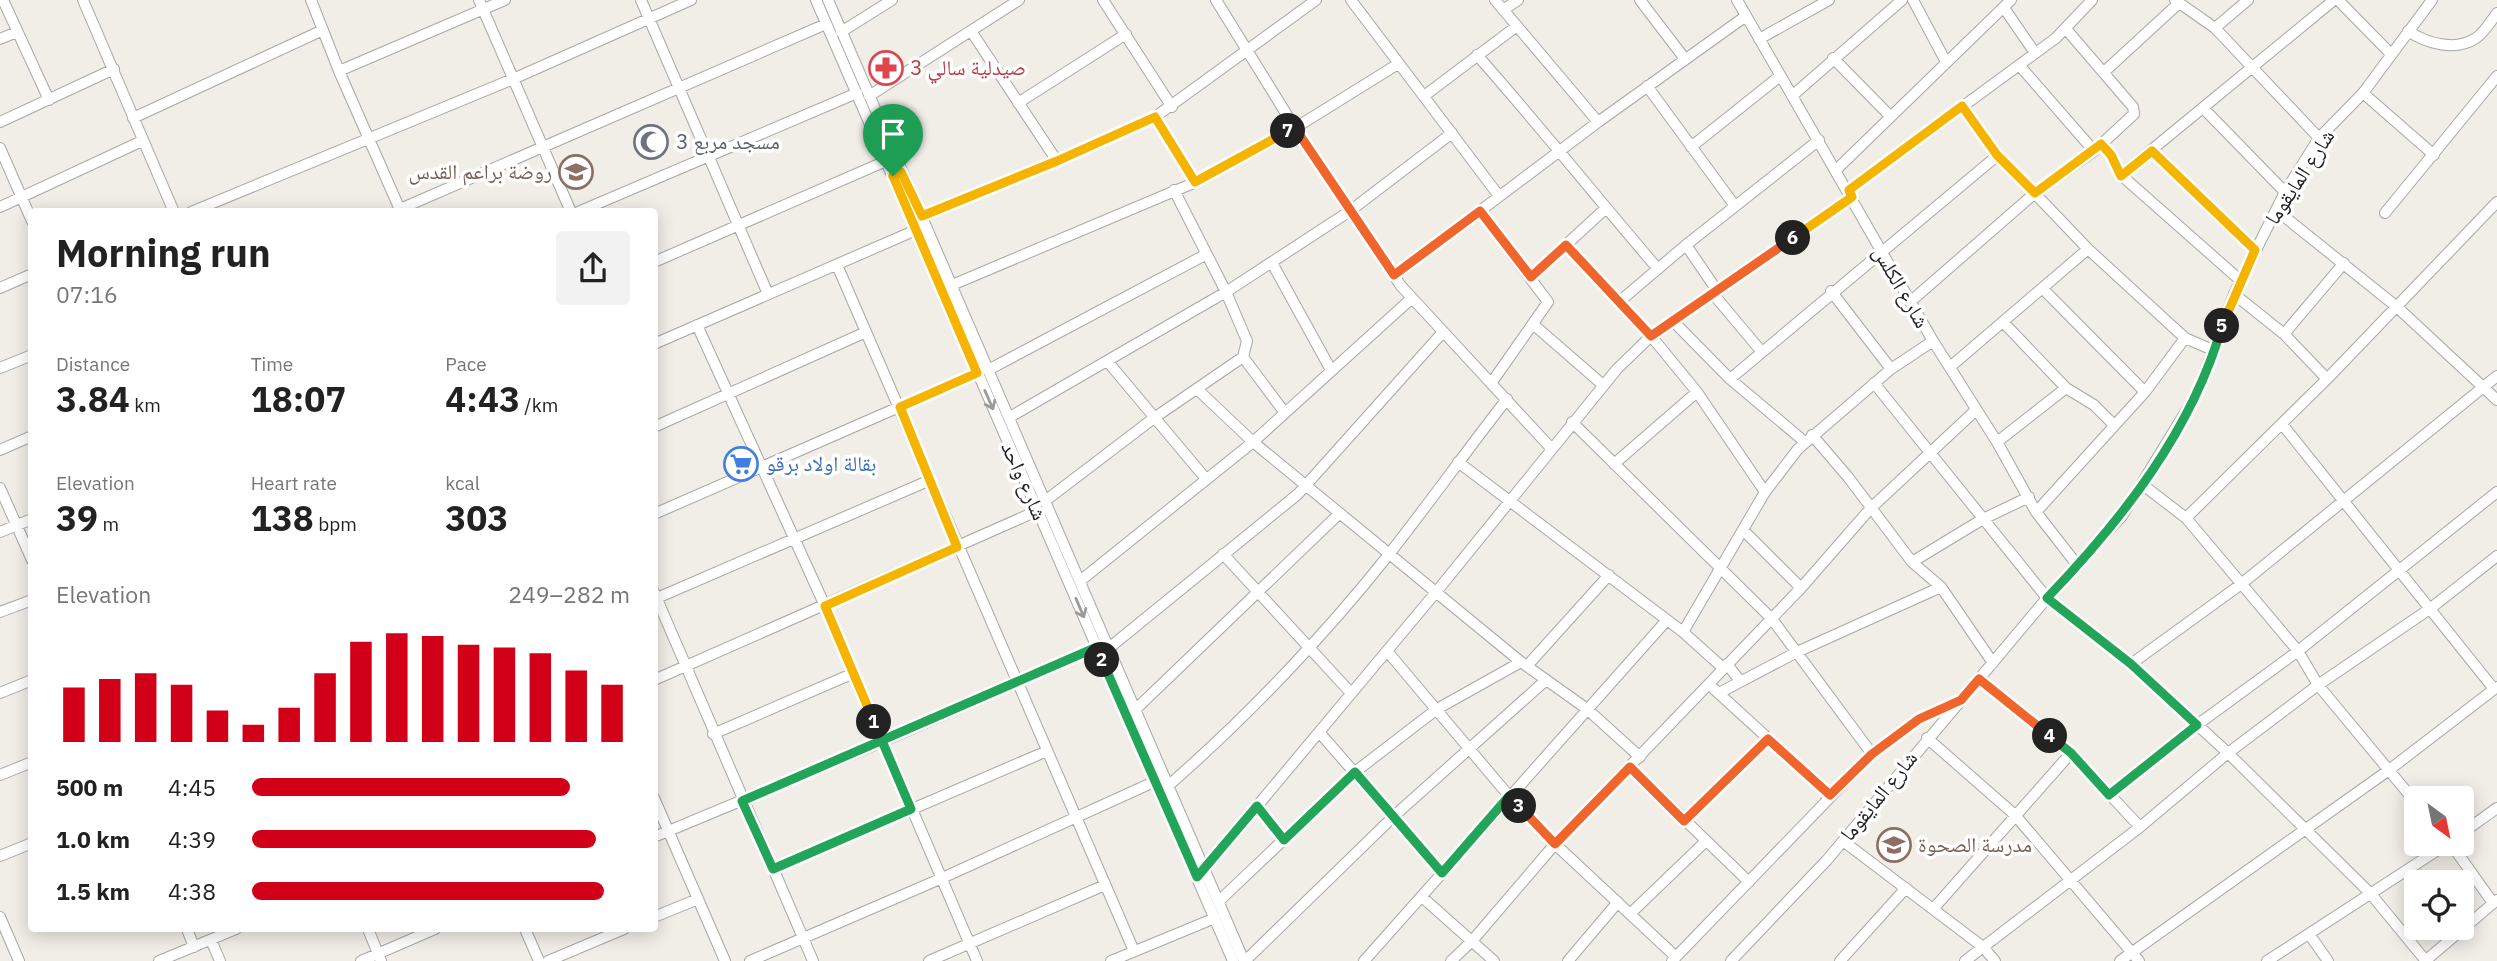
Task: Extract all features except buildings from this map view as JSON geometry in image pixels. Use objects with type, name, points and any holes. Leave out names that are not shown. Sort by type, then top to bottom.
[{"type":"street","points":[[3,0],[49,100]]},
{"type":"street","points":[[338,71],[481,5],[505,0]]},
{"type":"street","points":[[640,0],[768,294]]},
{"type":"street","points":[[200,208],[513,79],[691,0]]},
{"type":"street","name":"شارع واحد","points":[[816,0],[886,161],[922,216],[1245,961]]},
{"type":"street","name":"شارع واحد","points":[[828,0],[869,96],[916,230],[1234,961]]},
{"type":"street","points":[[841,32],[892,0]]},
{"type":"street","points":[[869,96],[1019,0]]},
{"type":"street","points":[[1103,0],[1172,107]]},
{"type":"street","points":[[1216,0],[1295,128],[1394,275],[1412,298],[1550,447]]},
{"type":"street","points":[[922,216],[1057,161],[1155,117],[1316,0]]},
{"type":"street","points":[[1351,0],[1499,196]]},
{"type":"street","points":[[1495,0],[1598,122]]},
{"type":"street","points":[[1503,10],[1518,0]]},
{"type":"street","points":[[1640,0],[1685,58]]},
{"type":"street","name":"شارع الكلس","points":[[1737,0],[1837,169],[1879,252],[1997,442],[2036,512],[2078,566]]},
{"type":"street","points":[[1759,39],[1829,0]]},
{"type":"street","points":[[1792,96],[1902,0]]},
{"type":"street","points":[[1913,0],[1946,62]]},
{"type":"street","points":[[1197,877],[1437,591],[1550,447],[1603,385],[1651,336],[1716,293],[1850,194],[2066,29],[2092,0]]},
{"type":"street","points":[[2215,28],[2248,0]]},
{"type":"street","points":[[2121,176],[2336,0],[2390,53]]},
{"type":"street","name":"شارع المايقوما","points":[[1731,961],[1843,841],[2047,598],[2122,516],[2197,393],[2215,351],[2234,294],[2285,192],[2319,138],[2363,93],[2390,53],[2432,0]]},
{"type":"street","points":[[85,1],[172,208]]},
{"type":"street","points":[[313,1],[338,71],[399,208]]},
{"type":"street","points":[[2104,72],[2177,1],[2215,28],[2319,138]]},
{"type":"street","points":[[1837,169],[2007,4],[2035,53]]},
{"type":"street","points":[[481,5],[569,208]]},
{"type":"street","points":[[2408,31],[2431,43],[2464,42],[2479,36],[2497,13]]},
{"type":"street","points":[[1394,275],[1598,122],[1746,16]]},
{"type":"street","points":[[407,208],[678,86],[826,24]]},
{"type":"street","points":[[1424,96],[1517,26]]},
{"type":"street","points":[[1910,302],[2035,193],[2097,148],[2135,111],[2066,29]]},
{"type":"street","points":[[133,118],[323,30]]},
{"type":"street","points":[[971,31],[1057,161]]},
{"type":"street","points":[[0,39],[17,32]]},
{"type":"street","points":[[1018,103],[1126,34]]},
{"type":"street","points":[[1477,55],[1561,150],[1605,209],[1658,269]]},
{"type":"street","points":[[1833,58],[1890,116]]},
{"type":"street","points":[[952,285],[1195,182],[1295,128],[1398,64]]},
{"type":"street","points":[[2019,65],[2097,148],[2111,155],[2121,176],[2241,281]]},
{"type":"street","points":[[0,122],[114,69]]},
{"type":"street","points":[[1690,147],[1780,76]]},
{"type":"street","points":[[2385,213],[2497,76]]},
{"type":"street","points":[[1647,86],[1735,206]]},
{"type":"street","points":[[588,208],[857,93]]},
{"type":"street","points":[[2363,93],[2434,155]]},
{"type":"street","points":[[1962,106],[1997,155],[2088,249],[2185,338],[2215,351]]},
{"type":"street","points":[[2204,109],[2285,192]]},
{"type":"street","points":[[1155,117],[1195,182]]},
{"type":"street","points":[[1010,417],[1226,292],[1350,211],[1452,132]]},
{"type":"street","points":[[1620,301],[1819,140]]},
{"type":"street","points":[[0,207],[142,141]]},
{"type":"street","points":[[0,148],[28,213]]},
{"type":"street","points":[[2152,151],[2255,250]]},
{"type":"street","points":[[1730,379],[1831,291],[1997,155]]},
{"type":"street","points":[[658,260],[886,161]]},
{"type":"street","points":[[1045,500],[1154,418],[1244,357],[1247,341],[1226,292],[1174,190]]},
{"type":"street","points":[[2186,518],[2327,379],[2497,202]]},
{"type":"street","points":[[1531,277],[1605,209]]},
{"type":"street","points":[[2276,210],[2397,307],[2497,400]]},
{"type":"street","points":[[1480,211],[1548,302],[1492,382]]},
{"type":"street","points":[[658,342],[916,230]]},
{"type":"street","points":[[1566,245],[1620,301],[1697,392],[1765,492]]},
{"type":"street","points":[[1686,245],[1716,293],[1761,351]]},
{"type":"street","points":[[1950,367],[2088,249]]},
{"type":"street","points":[[988,370],[1205,255]]},
{"type":"street","points":[[1272,262],[1331,370]]},
{"type":"street","points":[[2284,334],[2344,263]]},
{"type":"street","points":[[837,265],[900,407],[928,481],[1134,951]]},
{"type":"street","points":[[0,288],[28,276]]},
{"type":"street","points":[[2043,289],[2145,392]]},
{"type":"street","points":[[1831,291],[1891,369]]},
{"type":"street","points":[[2234,294],[2284,334],[2327,379]]},
{"type":"street","points":[[1080,581],[1253,442],[1412,298]]},
{"type":"street","points":[[1673,321],[1730,379],[1808,438],[1848,477],[1912,562],[1941,587],[1993,663]]},
{"type":"street","points":[[2004,323],[2066,388],[2094,405],[2114,425]]},
{"type":"street","points":[[697,325],[825,606],[976,961]]},
{"type":"street","points":[[1534,325],[1603,385]]},
{"type":"street","points":[[1109,648],[1307,486],[1443,331]]},
{"type":"street","points":[[658,424],[866,332]]},
{"type":"street","points":[[2036,512],[2145,392],[2185,338]]},
{"type":"street","points":[[1684,632],[1765,492],[1808,438],[1891,369],[1933,341]]},
{"type":"street","points":[[0,368],[28,357]]},
{"type":"street","points":[[1244,357],[1285,413]]},
{"type":"street","points":[[1108,362],[1206,479]]},
{"type":"street","points":[[658,512],[977,373]]},
{"type":"street","points":[[2131,664],[2240,585],[2497,376]]},
{"type":"street","points":[[1874,383],[2047,598],[2131,664],[2228,753],[2370,893],[2425,961],[2495,902],[2459,856]]},
{"type":"street","points":[[1197,388],[1253,442],[1524,664],[1587,709],[1640,757]]},
{"type":"street","points":[[1997,442],[2066,388]]},
{"type":"street","points":[[1614,464],[1697,392]]},
{"type":"street","points":[[1169,785],[1210,748],[1309,646],[1389,554],[1507,399]]},
{"type":"street","points":[[1451,961],[1472,941],[1555,844],[1772,619],[1870,509],[1976,410]]},
{"type":"street","points":[[1572,422],[1772,619],[1872,754]]},
{"type":"street","points":[[2120,961],[2135,957],[2496,688],[2282,424]]},
{"type":"street","points":[[0,450],[28,438]]},
{"type":"street","points":[[1458,462],[1684,632],[1740,681]]},
{"type":"street","points":[[658,594],[794,541],[928,481]]},
{"type":"street","points":[[2143,485],[2186,518],[2298,652],[2318,685],[2404,788]]},
{"type":"street","points":[[0,488],[28,552]]},
{"type":"street","points":[[2109,795],[2197,725],[2298,652],[2497,492]]},
{"type":"street","points":[[1912,562],[1983,519],[2029,497]]},
{"type":"street","points":[[658,678],[1037,511]]},
{"type":"street","points":[[1136,709],[1340,513]]},
{"type":"street","points":[[1044,525],[1054,520]]},
{"type":"street","points":[[0,532],[28,521]]},
{"type":"street","points":[[1743,530],[1801,588]]},
{"type":"street","points":[[1223,554],[1351,693]]},
{"type":"street","points":[[1965,961],[2140,827],[2228,753],[2318,685],[2431,608],[2497,555]]},
{"type":"street","points":[[1219,901],[1355,772],[1437,709],[1524,664],[1609,575]]},
{"type":"street","points":[[1719,693],[1797,652],[1941,587]]},
{"type":"street","points":[[658,600],[713,734],[813,961]]},
{"type":"street","points":[[0,612],[28,602]]},
{"type":"street","points":[[1364,961],[1667,620]]},
{"type":"street","points":[[658,836],[1017,684],[1097,647]]},
{"type":"street","points":[[1387,651],[1509,796],[1555,844],[1632,913],[1674,959],[1872,754],[1919,719],[1961,700]]},
{"type":"street","points":[[713,734],[854,673]]},
{"type":"street","points":[[1979,679],[2071,753],[2140,827]]},
{"type":"street","points":[[1245,961],[1468,746],[1546,680]]},
{"type":"street","points":[[0,693],[28,682]]},
{"type":"street","points":[[1709,683],[1830,795]]},
{"type":"street","points":[[1320,732],[1442,873]]},
{"type":"street","points":[[1927,738],[2015,815],[2135,957]]},
{"type":"street","points":[[1684,821],[1768,739]]},
{"type":"street","points":[[773,869],[1047,751]]},
{"type":"street","points":[[1934,908],[2071,753]]},
{"type":"street","points":[[0,775],[28,764]]},
{"type":"street","points":[[1630,767],[1749,882]]},
{"type":"street","points":[[750,961],[940,879],[1156,780]]},
{"type":"street","points":[[1257,806],[1284,840]]},
{"type":"street","points":[[658,808],[725,961]]},
{"type":"street","points":[[2474,824],[2497,808]]},
{"type":"street","points":[[1632,913],[1706,841]]},
{"type":"street","points":[[1843,841],[1934,908],[1983,947],[1995,961]]},
{"type":"street","points":[[0,856],[28,846]]},
{"type":"street","points":[[2267,961],[2430,856]]},
{"type":"street","points":[[929,961],[1105,885]]},
{"type":"street","points":[[1840,961],[1906,888]]},
{"type":"street","points":[[1422,897],[1494,961]]},
{"type":"street","points":[[658,915],[698,899]]},
{"type":"street","points":[[1568,961],[1618,902]]},
{"type":"street","points":[[0,917],[19,961]]},
{"type":"street","points":[[1111,961],[1214,918]]},
{"type":"street","points":[[188,932],[194,947]]},
{"type":"street","points":[[159,961],[229,932]]},
{"type":"street","points":[[369,932],[380,957]]},
{"type":"street","points":[[361,961],[380,957],[429,932]]},
{"type":"street","points":[[526,932],[539,961]]},
{"type":"street","points":[[548,961],[617,932]]},
{"type":"street","points":[[2309,934],[2328,961]]},
{"type":"street","points":[[211,940],[220,961]]},
{"type":"place","name":"صيدلية سالي 3","points":[[886,68]]},
{"type":"place","name":"مسجد مربع 3","points":[[651,142]]},
{"type":"place","name":"روضة براعم القدس","points":[[576,172]]},
{"type":"place","name":"بقالة اولاد برقو","points":[[741,464]]},
{"type":"place","name":"مدرسة الصحوة","points":[[1894,845]]},
{"type":"route","points":[[893,176],[901,172],[922,216],[1057,161],[1155,117],[1195,182],[1295,128],[1394,275],[1480,211],[1531,277],[1566,245],[1651,336],[1852,197],[1849,190],[1962,106],[1997,155],[2035,193],[2101,144],[2111,155],[2121,176],[2152,151],[2255,250],[2234,294],[2215,351],[2197,393],[2143,485],[2122,516],[2047,598],[2131,664],[2197,725],[2109,795],[2071,753],[1979,679],[1961,700],[1919,719],[1872,754],[1830,795],[1768,739],[1684,821],[1630,767],[1555,844],[1509,796],[1442,873],[1355,772],[1284,840],[1257,806],[1197,877],[1097,647],[1017,684],[882,742],[742,801],[773,869],[911,809],[882,742],[854,673],[825,606],[957,547],[900,407],[977,373],[893,176]]}]
